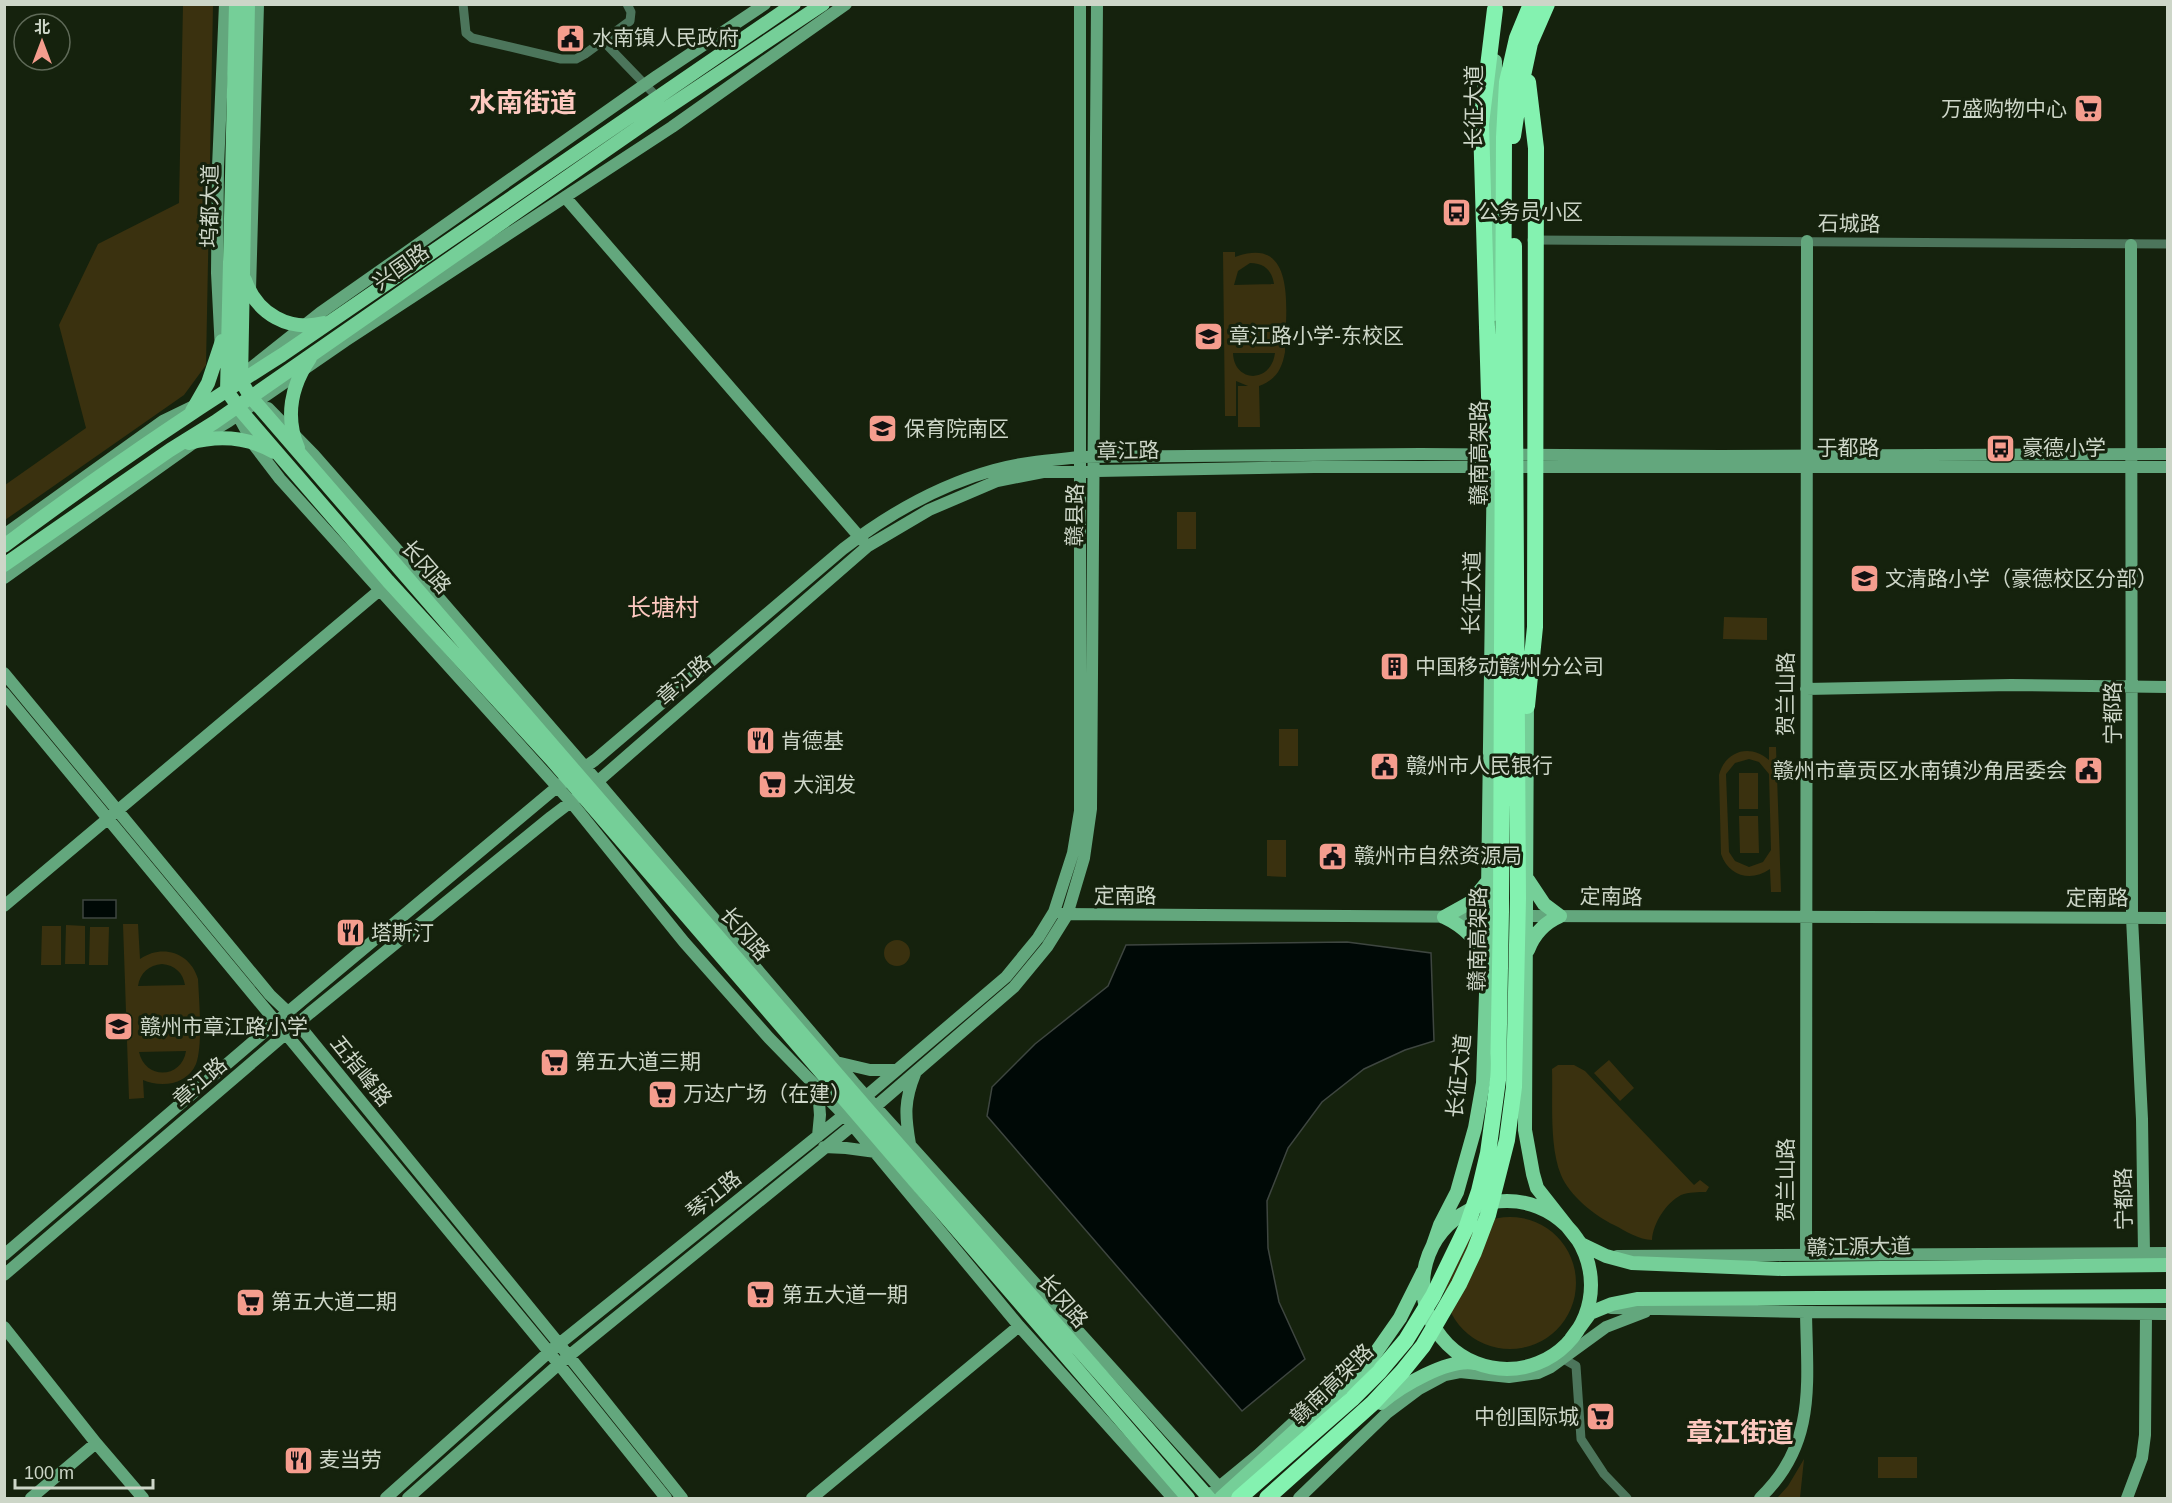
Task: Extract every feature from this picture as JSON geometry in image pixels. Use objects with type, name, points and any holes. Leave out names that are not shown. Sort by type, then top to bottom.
[{"type":"highway","name":"赣南高架路","points":[[1267,1498],[1373,1403],[1423,1346],[1459,1284],[1488,1215],[1499,1177],[1514,1087],[1518,788],[1513,138],[1530,44],[1546,4]]},
{"type":"highway","name":"赣南高架路","points":[[1219,1496],[1352,1399],[1406,1340],[1422,1315],[1467,1226],[1479,1191],[1493,1124],[1498,1080],[1501,911],[1504,137],[1507,82],[1527,5]]},
{"type":"highway","points":[[1494,6],[1481,124],[1489,422],[1502,652]]},
{"type":"highway","points":[[1518,788],[1535,627],[1536,148],[1528,82]]},
{"type":"highway","points":[[1283,1498],[1373,1403]]},
{"type":"main road","name":"坞都大道","points":[[225,389],[236,4]]},
{"type":"main road","name":"坞都大道","points":[[248,4],[243,271],[244,377],[255,398]]},
{"type":"main road","name":"兴国路","points":[[4,546],[78,491],[225,389],[332,320],[795,4]]},
{"type":"main road","name":"兴国路","points":[[4,565],[170,450],[255,398],[315,352],[658,114],[823,4]]},
{"type":"main road","points":[[1527,5],[1530,240],[1529,634],[1526,743],[1527,916],[1524,1096],[1526,1143],[1537,1188],[1564,1223]]},
{"type":"main road","name":"长征大道","points":[[1433,1245],[1440,1225],[1457,1192],[1477,1118],[1483,1083],[1488,918],[1494,461],[1494,6]]},
{"type":"main road","points":[[243,271],[249,292],[258,305],[273,317],[289,324],[305,326],[332,320]]},
{"type":"main road","points":[[173,425],[193,411],[214,368],[221,348],[229,289]]},
{"type":"main road","points":[[302,455],[293,433],[291,402],[300,373],[315,352]]},
{"type":"main road","points":[[225,389],[237,410]]},
{"type":"main road","name":"长冈路","points":[[255,398],[584,791],[860,1110],[1188,1498]]},
{"type":"main road","name":"长冈路","points":[[237,410],[281,457],[388,581],[572,776]]},
{"type":"main road","points":[[170,450],[196,441],[228,438],[251,442],[281,457]]},
{"type":"main road","points":[[1526,962],[1535,936],[1549,921],[1560,916],[1538,897],[1527,877]]},
{"type":"main road","points":[[1444,917],[1471,902],[1488,881]]},
{"type":"main road","points":[[1444,917],[1460,926],[1474,939],[1487,964]]},
{"type":"main road","name":"长冈路","points":[[860,1110],[1219,1496]]},
{"type":"main road","points":[[1219,1496],[1351,1380],[1372,1358],[1400,1318],[1433,1245],[1441,1232],[1458,1217],[1478,1206],[1493,1202],[1516,1202],[1539,1207],[1564,1223]]},
{"type":"main road","name":"赣江源大道","points":[[1564,1223],[1581,1244],[1606,1256],[1646,1265],[1782,1269],[2168,1265]]},
{"type":"main road","points":[[1571,1339],[1587,1311],[1591,1280],[1589,1264],[1575,1235]]},
{"type":"main road","points":[[1424,1269],[1425,1302],[1438,1332],[1448,1345],[1461,1355],[1476,1363],[1492,1367]]},
{"type":"main road","points":[[1275,1498],[1401,1387],[1427,1374],[1470,1362],[1492,1367],[1525,1367],[1559,1356],[1590,1313],[1625,1300],[1649,1298],[2168,1296]]},
{"type":"street","points":[[4,535],[163,421],[225,389],[217,261],[218,167],[225,4]]},
{"type":"street","points":[[244,377],[249,292],[258,4]]},
{"type":"street","points":[[463,4],[466,33],[472,38],[568,59],[576,59],[585,54],[630,21],[631,12],[627,4]]},
{"type":"street","points":[[244,377],[305,326],[645,84],[765,4]]},
{"type":"street","points":[[846,4],[672,127],[345,341],[300,373],[255,398],[293,433],[408,561],[584,791],[836,1062],[860,1110],[876,1152],[1019,1326],[1173,1498]]},
{"type":"street","name":"赣县路","points":[[1054,912],[1073,853],[1080,811],[1080,4]]},
{"type":"street","name":"赣县路","points":[[1067,915],[1084,858],[1090,809],[1095,472],[1097,4]]},
{"type":"street","points":[[604,42],[658,98]]},
{"type":"street","points":[[565,197],[863,541]]},
{"type":"street","name":"石城路","points":[[1530,240],[2168,244]]},
{"type":"street","name":"贺兰山路","points":[[1806,1255],[1807,241]]},
{"type":"street","name":"宁都路","points":[[2131,245],[2132,918],[2142,1119],[2144,1252]]},
{"type":"street","points":[[4,578],[237,410],[254,445],[280,479],[381,589],[572,776]]},
{"type":"street","name":"于都路","points":[[2132,461],[2168,454]]},
{"type":"street","name":"章江路","points":[[4,1255],[276,1022],[572,776],[863,541],[925,497],[994,470],[1041,461],[1080,457],[1528,461]]},
{"type":"street","name":"章江路","points":[[4,1275],[297,1023],[584,791],[863,541],[997,481],[1043,472],[1494,461]]},
{"type":"street","name":"于都路","points":[[1528,461],[2132,461],[2168,467]]},
{"type":"street","points":[[4,906],[381,589]]},
{"type":"street","name":"五指峰路","points":[[4,673],[270,995],[289,1013],[554,1349]]},
{"type":"street","points":[[1806,689],[1918,686],[2168,687]]},
{"type":"street","name":"五指峰路","points":[[4,693],[286,1034],[682,1498]]},
{"type":"street","points":[[584,791],[684,942],[769,1038],[818,1089],[860,1110],[911,1146],[1219,1496]]},
{"type":"street","name":"定南路","points":[[1054,912],[1067,915],[1488,918],[1527,916],[2168,918]]},
{"type":"street","name":"琴江路","points":[[860,1110],[897,1070],[1006,977],[1038,938],[1054,912]]},
{"type":"street","name":"琴江路","points":[[408,1498],[564,1360],[821,1142],[860,1110],[915,1072],[1014,987],[1047,947],[1067,915]]},
{"type":"street","points":[[836,1062],[870,1070],[897,1070]]},
{"type":"street","points":[[911,1146],[905,1116],[909,1089],[915,1072]]},
{"type":"street","points":[[818,1089],[821,1142],[876,1152]]},
{"type":"street","name":"琴江路","points":[[386,1498],[554,1349],[821,1142]]},
{"type":"street","points":[[1606,1256],[2168,1252]]},
{"type":"street","points":[[1601,1308],[1806,1312],[2168,1314]]},
{"type":"street","points":[[1299,1498],[1387,1413],[1430,1382],[1460,1372],[1497,1377],[1524,1375],[1551,1367],[1559,1356],[1606,1327],[1623,1319],[1658,1309]]},
{"type":"street","points":[[1760,1498],[1784,1468],[1801,1435],[1807,1389],[1806,1312]]},
{"type":"street","points":[[2127,1498],[2142,1458],[2145,1435],[2146,1314]]},
{"type":"street","points":[[812,1498],[1019,1326]]},
{"type":"street","points":[[4,1327],[143,1498]]},
{"type":"street","points":[[1559,1356],[1576,1366],[1581,1439],[1604,1474],[1627,1498]]},
{"type":"street","name":"五指峰路","points":[[564,1360],[666,1498]]},
{"type":"street","points":[[31,1498],[96,1443]]},
{"type":"shaded area","points":[[183,5],[213,5],[206,365],[184,395],[5,520],[5,485],[86,428],[59,325],[98,244],[179,203]]},
{"type":"shaded area","points":[[1223,252],[1235,252],[1235,257],[1256,253],[1270,257],[1279,267],[1284,282],[1285,352],[1277,373],[1270,381],[1259,386],[1260,427],[1238,427],[1238,386],[1248,386],[1236,381],[1236,416],[1225,416]],"holes":[[[1250,263],[1260,264],[1267,269],[1272,275],[1274,284],[1234,285],[1238,271]],[[1233,353],[1275,353],[1267,370],[1260,375],[1253,376],[1239,370]]]},
{"type":"shaded area","points":[[1177,512],[1196,512],[1196,549],[1177,549]]},
{"type":"shaded area","points":[[1724,617],[1767,618],[1767,640],[1723,639]]},
{"type":"shaded area","points":[[1279,729],[1298,729],[1298,766],[1279,766]]},
{"type":"shaded area","points":[[1769,747],[1776,747],[1781,892],[1771,892],[1770,869],[1756,875],[1742,875],[1730,868],[1721,854],[1719,775],[1722,767],[1732,755],[1739,752],[1754,752],[1769,760]],"holes":[[[1749,759],[1759,762],[1769,774],[1771,850],[1763,862],[1749,867],[1735,861],[1729,852],[1726,774],[1735,763]]]},
{"type":"shaded area","points":[[1739,773],[1758,773],[1758,809],[1739,809]]},
{"type":"shaded area","points":[[1739,816],[1758,816],[1759,853],[1740,853]]},
{"type":"shaded area","points":[[1267,840],[1286,840],[1286,877],[1267,876]]},
{"type":"shaded area","points":[[83,900],[116,900],[116,918],[83,918]]},
{"type":"shaded area","points":[[123,924],[138,924],[140,959],[157,952],[174,953],[189,962],[194,970],[198,979],[199,1046],[196,1064],[186,1076],[173,1083],[165,1084],[143,1080],[144,1098],[129,1099]],"holes":[[[162,964],[178,970],[185,985],[138,986],[146,971]],[[186,1051],[178,1067],[163,1072],[148,1068],[139,1052]]]},
{"type":"shaded area","points":[[66,925],[85,926],[85,964],[65,964]]},
{"type":"shaded area","points":[[42,926],[61,926],[61,965],[41,965]]},
{"type":"shaded area","points":[[90,927],[109,927],[108,965],[89,965]]},
{"type":"shaded area","points":[[897,940],[906,944],[910,953],[906,962],[897,966],[888,962],[884,953],[888,944]]},
{"type":"shaded area","points":[[1347,942],[1431,953],[1434,1041],[1405,1050],[1364,1069],[1322,1102],[1288,1148],[1267,1201],[1268,1248],[1279,1302],[1305,1359],[1242,1411],[987,1116],[992,1087],[1035,1044],[1108,986],[1126,945]]},
{"type":"shaded area","points":[[1609,1060],[1634,1088],[1620,1101],[1594,1073]]},
{"type":"shaded area","points":[[1558,1065],[1574,1065],[1585,1071],[1694,1185],[1700,1180],[1709,1187],[1706,1192],[1684,1194],[1670,1203],[1658,1220],[1652,1240],[1633,1235],[1599,1216],[1583,1204],[1565,1183],[1557,1163],[1553,1137],[1552,1069]]},
{"type":"shaded area","points":[[1510,1217],[1535,1222],[1557,1236],[1571,1258],[1576,1283],[1571,1308],[1557,1330],[1535,1344],[1510,1349],[1485,1344],[1463,1330],[1449,1308],[1444,1283],[1449,1258],[1463,1236],[1485,1222]]},
{"type":"shaded area","points":[[1878,1457],[1917,1457],[1917,1478],[1878,1478]]},
{"type":"shaded area","points":[[1804,1459],[1800,1498],[1777,1498],[1788,1486]]},
{"type":"place","name":"水南镇人民政府","points":[[571,38]]},
{"type":"place","name":"万盛购物中心","points":[[2088,109]]},
{"type":"place","name":"公务员小区","points":[[1457,212]]},
{"type":"place","name":"章江路小学-东校区","points":[[1208,336]]},
{"type":"place","name":"保育院南区","points":[[883,429]]},
{"type":"place","name":"豪德小学","points":[[2001,448]]},
{"type":"place","name":"文清路小学（豪德校区分部）","points":[[1864,579]]},
{"type":"place","name":"中国移动赣州分公司","points":[[1394,667]]},
{"type":"place","name":"肯德基","points":[[760,741]]},
{"type":"place","name":"赣州市人民银行","points":[[1385,766]]},
{"type":"place","name":"赣州市章贡区水南镇沙角居委会","points":[[2088,771]]},
{"type":"place","name":"大润发","points":[[772,785]]},
{"type":"place","name":"赣州市自然资源局","points":[[1333,856]]},
{"type":"place","name":"塔斯汀","points":[[350,933]]},
{"type":"place","name":"赣州市章江路小学","points":[[119,1027]]},
{"type":"place","name":"第五大道三期","points":[[554,1062]]},
{"type":"place","name":"万达广场（在建）","points":[[662,1094]]},
{"type":"place","name":"第五大道一期","points":[[761,1295]]},
{"type":"place","name":"第五大道二期","points":[[250,1302]]},
{"type":"place","name":"中创国际城","points":[[1600,1417]]},
{"type":"place","name":"麦当劳","points":[[298,1460]]},
{"type":"district","name":"水南街道","points":[[523,103]]},
{"type":"district","name":"长塘村","points":[[663,608]]},
{"type":"district","name":"章江街道","points":[[1740,1433]]}]
